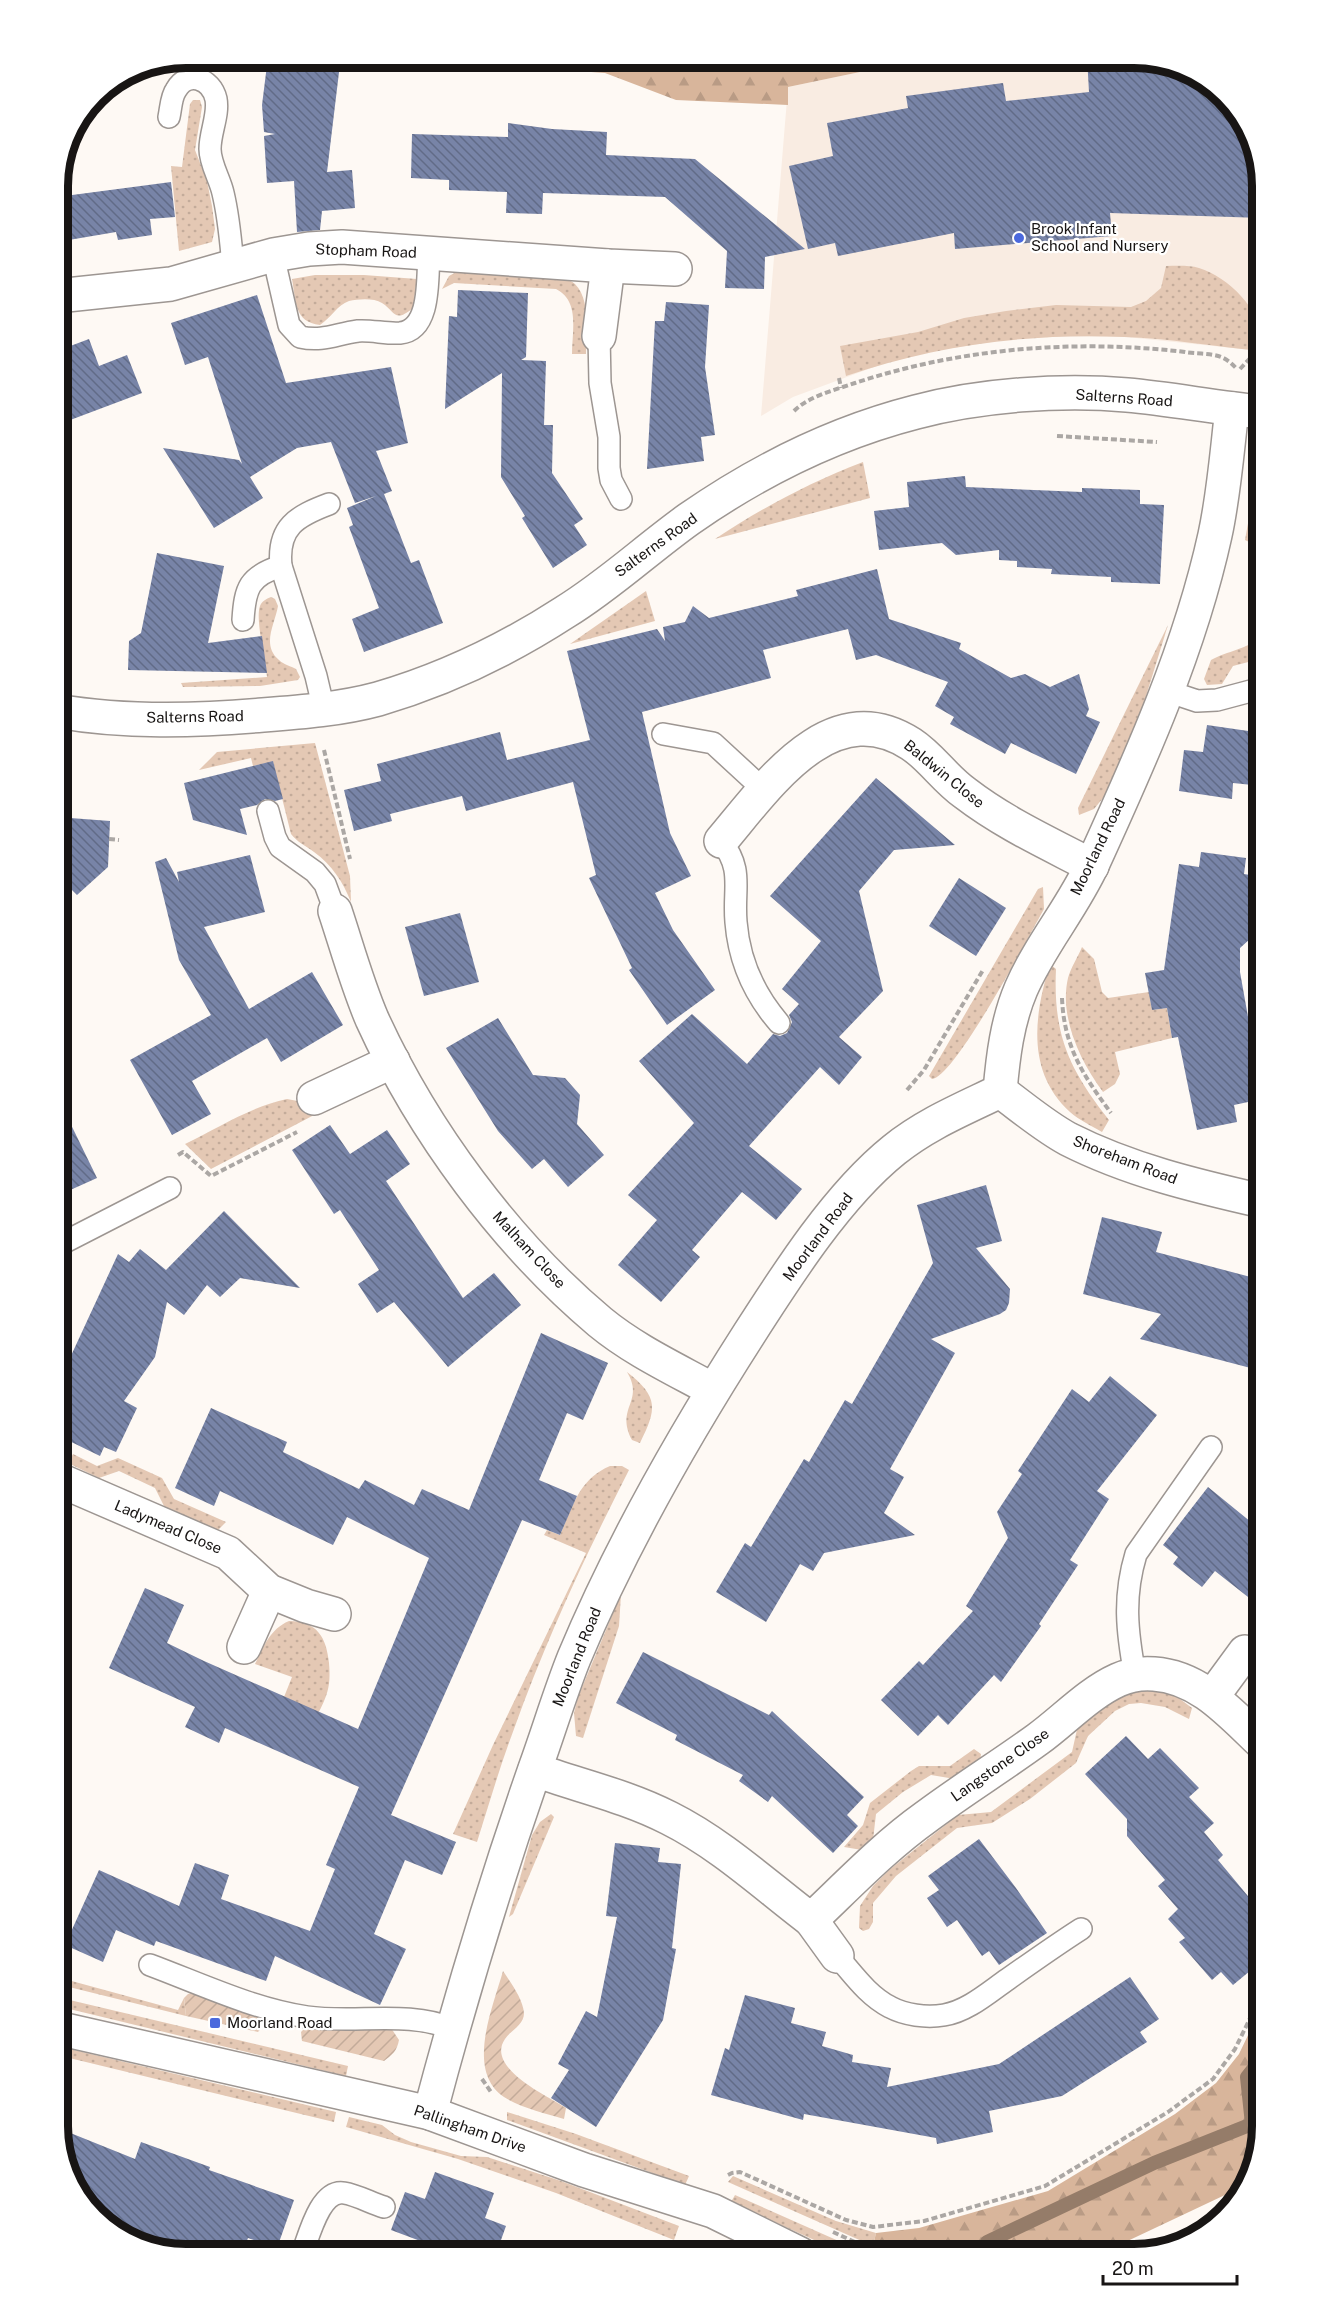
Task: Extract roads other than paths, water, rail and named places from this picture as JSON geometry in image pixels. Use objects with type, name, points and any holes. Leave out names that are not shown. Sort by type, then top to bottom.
[{"type":"street","name":"Stopham Road","points":[[68,294],[171,284],[273,255],[309,249],[342,247],[608,266],[675,268]]},
{"type":"street","points":[[599,336],[608,266]]},
{"type":"street","name":"Salterns Road","points":[[68,712],[135,718],[200,720],[319,711],[377,699],[437,678],[509,645],[567,612],[691,518],[775,466],[819,445],[917,412],[1017,396],[1067,393],[1126,395],[1247,411]]},
{"type":"street","name":"Moorland Road","points":[[430,2113],[507,1850],[574,1659],[615,1568],[713,1390],[782,1285],[833,1214],[866,1176],[893,1150],[916,1134],[1000,1091],[1004,1049],[1021,988],[1092,866],[1167,691],[1205,576],[1247,411]]},
{"type":"street","name":"Baldwin Close","points":[[721,841],[764,790],[806,749],[826,736],[845,730],[868,728],[887,731],[912,744],[963,792],[998,816],[1092,866]]},
{"type":"street","name":"Malham Close","points":[[335,911],[371,1016],[393,1061],[419,1107],[475,1190],[549,1273],[601,1323],[651,1357],[713,1390]]},
{"type":"street","points":[[314,1098],[393,1061]]},
{"type":"street","name":"Shoreham Road","points":[[1000,1091],[1067,1138],[1115,1159],[1188,1184],[1252,1199]]},
{"type":"street","name":"Ladymead Close","points":[[68,1484],[228,1553],[269,1591],[334,1614]]},
{"type":"street","points":[[244,1647],[269,1591]]},
{"type":"street","points":[[1212,1697],[1245,1652]]},
{"type":"street","name":"Langstone Close","points":[[811,1920],[924,1818],[1002,1765],[1119,1679],[1154,1674],[1173,1677],[1195,1686],[1212,1697],[1252,1734]]},
{"type":"street","points":[[535,1770],[639,1804],[707,1840],[811,1920],[837,1956]]},
{"type":"street","name":"Pallingham Drive","points":[[68,2031],[430,2113],[584,2170],[713,2211],[779,2244]]},
{"type":"lane","points":[[169,117],[175,91],[186,80],[194,77],[203,79],[215,97],[216,111],[210,150],[226,210],[233,267]]},
{"type":"lane","points":[[273,255],[290,325],[300,337],[317,340],[368,330],[397,333],[411,329],[422,316],[424,308],[429,253]]},
{"type":"lane","points":[[599,336],[600,383],[608,427],[609,468],[611,480],[621,499]]},
{"type":"lane","points":[[319,711],[316,676],[281,566],[279,549],[292,522],[306,513],[329,504]]},
{"type":"lane","points":[[243,620],[246,594],[256,575],[281,566]]},
{"type":"lane","points":[[1167,691],[1197,701],[1217,700],[1252,691]]},
{"type":"lane","points":[[663,734],[713,743],[764,790]]},
{"type":"lane","points":[[268,811],[280,847],[315,872],[325,884],[335,911]]},
{"type":"lane","points":[[721,841],[732,855],[736,872],[736,922],[746,969],[761,1000],[779,1023]]},
{"type":"lane","points":[[68,1240],[170,1188]]},
{"type":"lane","points":[[1135,1675],[1127,1626],[1126,1600],[1130,1573],[1136,1554],[1211,1447]]},
{"type":"lane","points":[[837,1956],[876,1998],[890,2007],[915,2015],[945,2015],[981,1998],[1081,1929]]},
{"type":"lane","points":[[150,1965],[258,2004],[305,2016],[334,2020],[423,2019],[453,2029]]},
{"type":"lane","points":[[306,2243],[322,2204],[332,2195],[345,2193],[384,2207]]},
{"type":"waterway","points":[[1252,2071],[1247,2077],[1252,2124]]},
{"type":"waterway","points":[[987,2242],[1154,2163],[1252,2124]]},
{"type":"place","name":"Brook Infant School and Nursery","points":[[1019,238]]},
{"type":"place","name":"Moorland Road","points":[[215,2023]]}]
